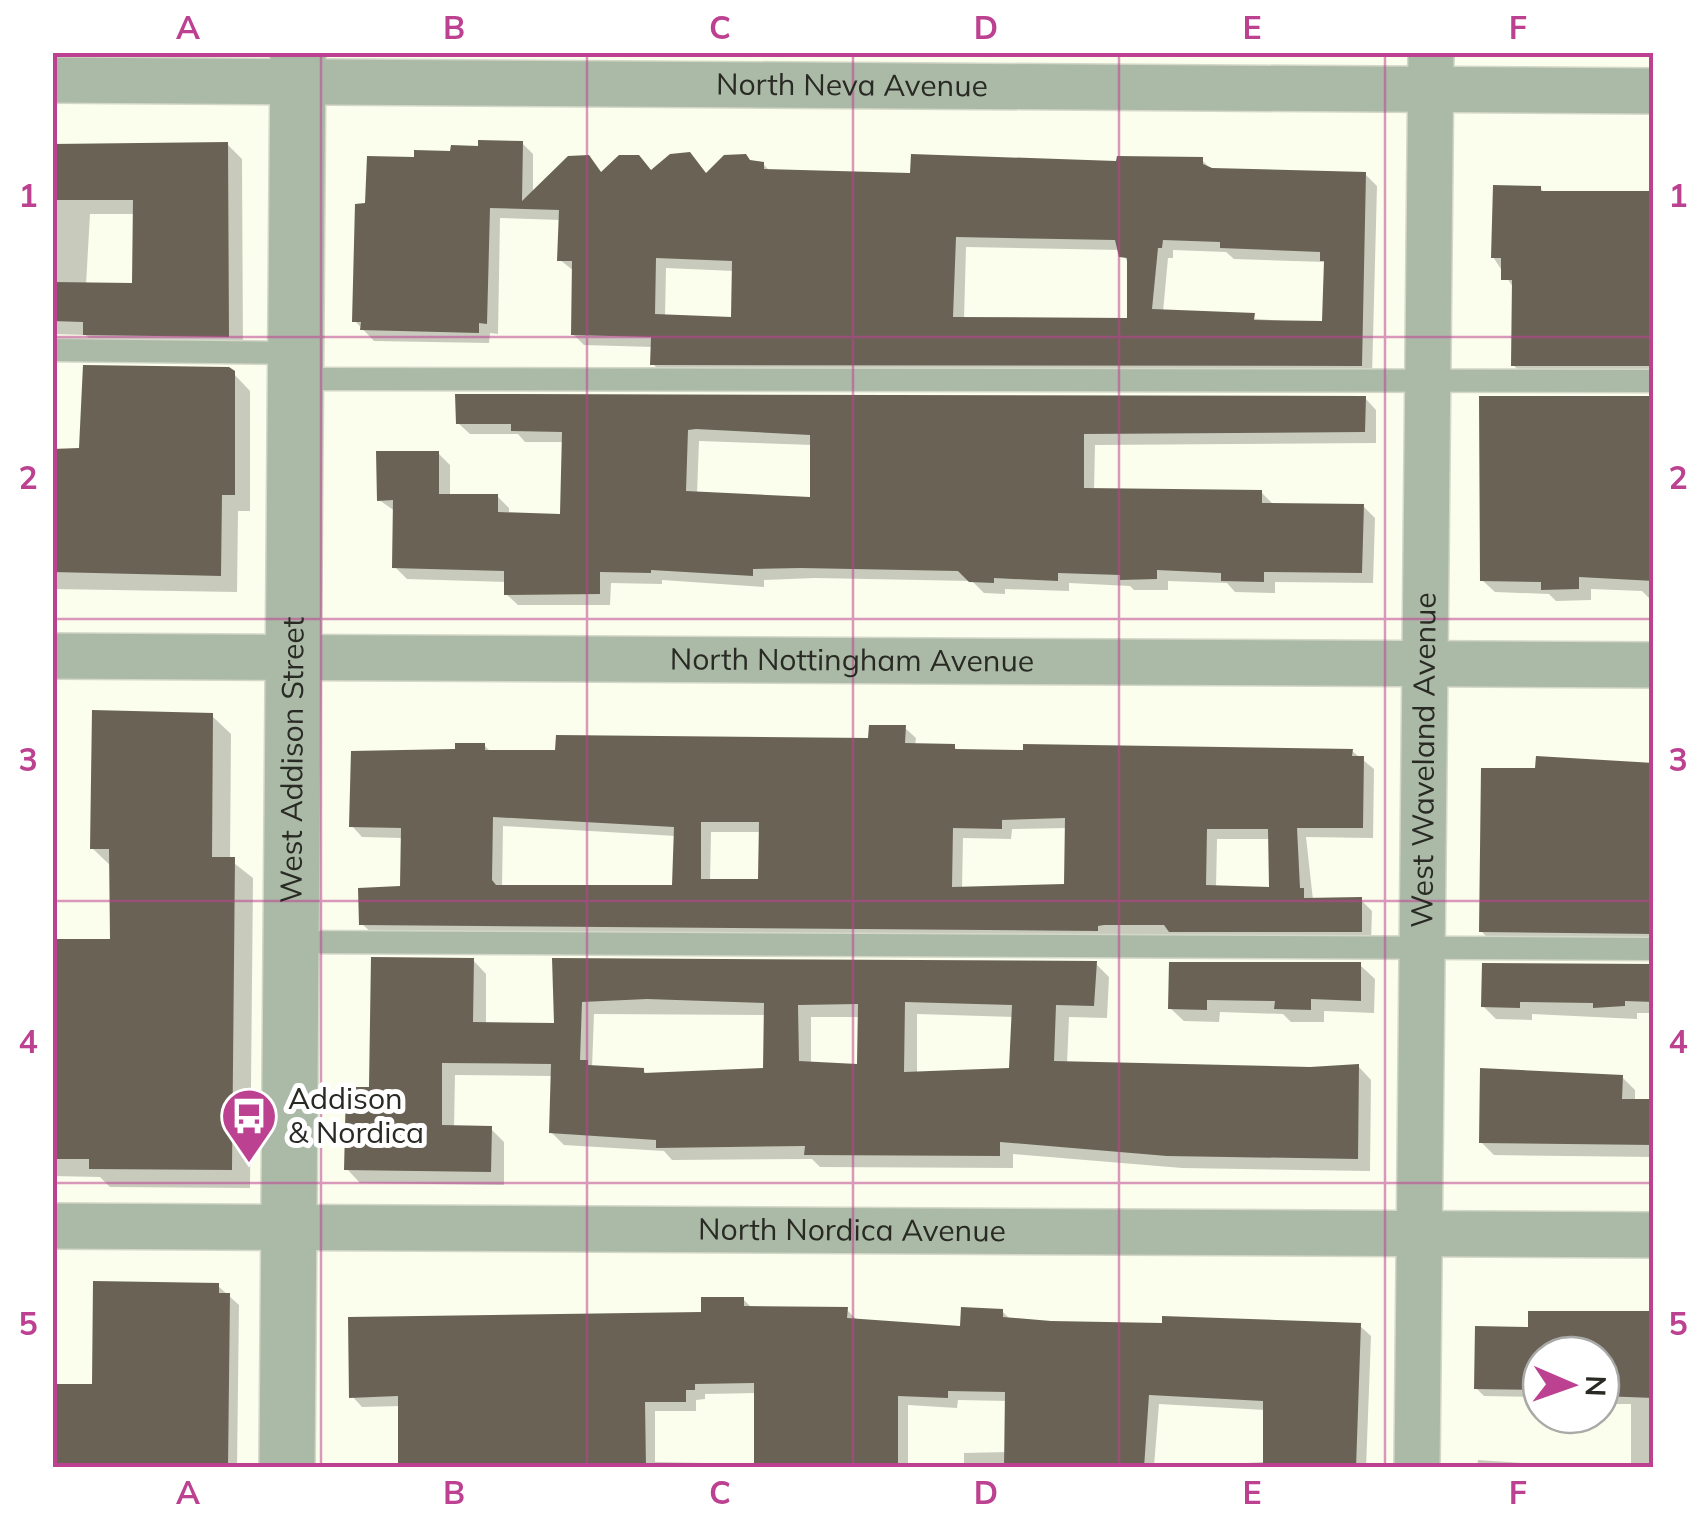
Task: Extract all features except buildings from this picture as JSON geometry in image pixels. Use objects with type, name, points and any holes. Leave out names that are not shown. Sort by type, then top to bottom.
[{"type":"street","name":"North Neva Avenue","points":[[52,80],[298,67],[1430,71],[1654,91]]},
{"type":"street","name":"West Addison Street","points":[[288,1468],[298,67]]},
{"type":"street","name":"West Waveland Avenue","points":[[1417,1468],[1430,71]]},
{"type":"street","name":"North Nottingham Avenue","points":[[52,656],[1654,665]]},
{"type":"street","name":"North Nordica Avenue","points":[[52,1226],[1654,1235]]},
{"type":"lane","points":[[52,350],[296,366],[1654,381]]},
{"type":"lane","points":[[291,942],[1654,949]]},
{"type":"place","name":"Addison & Nordica","points":[[249,1165]]}]
